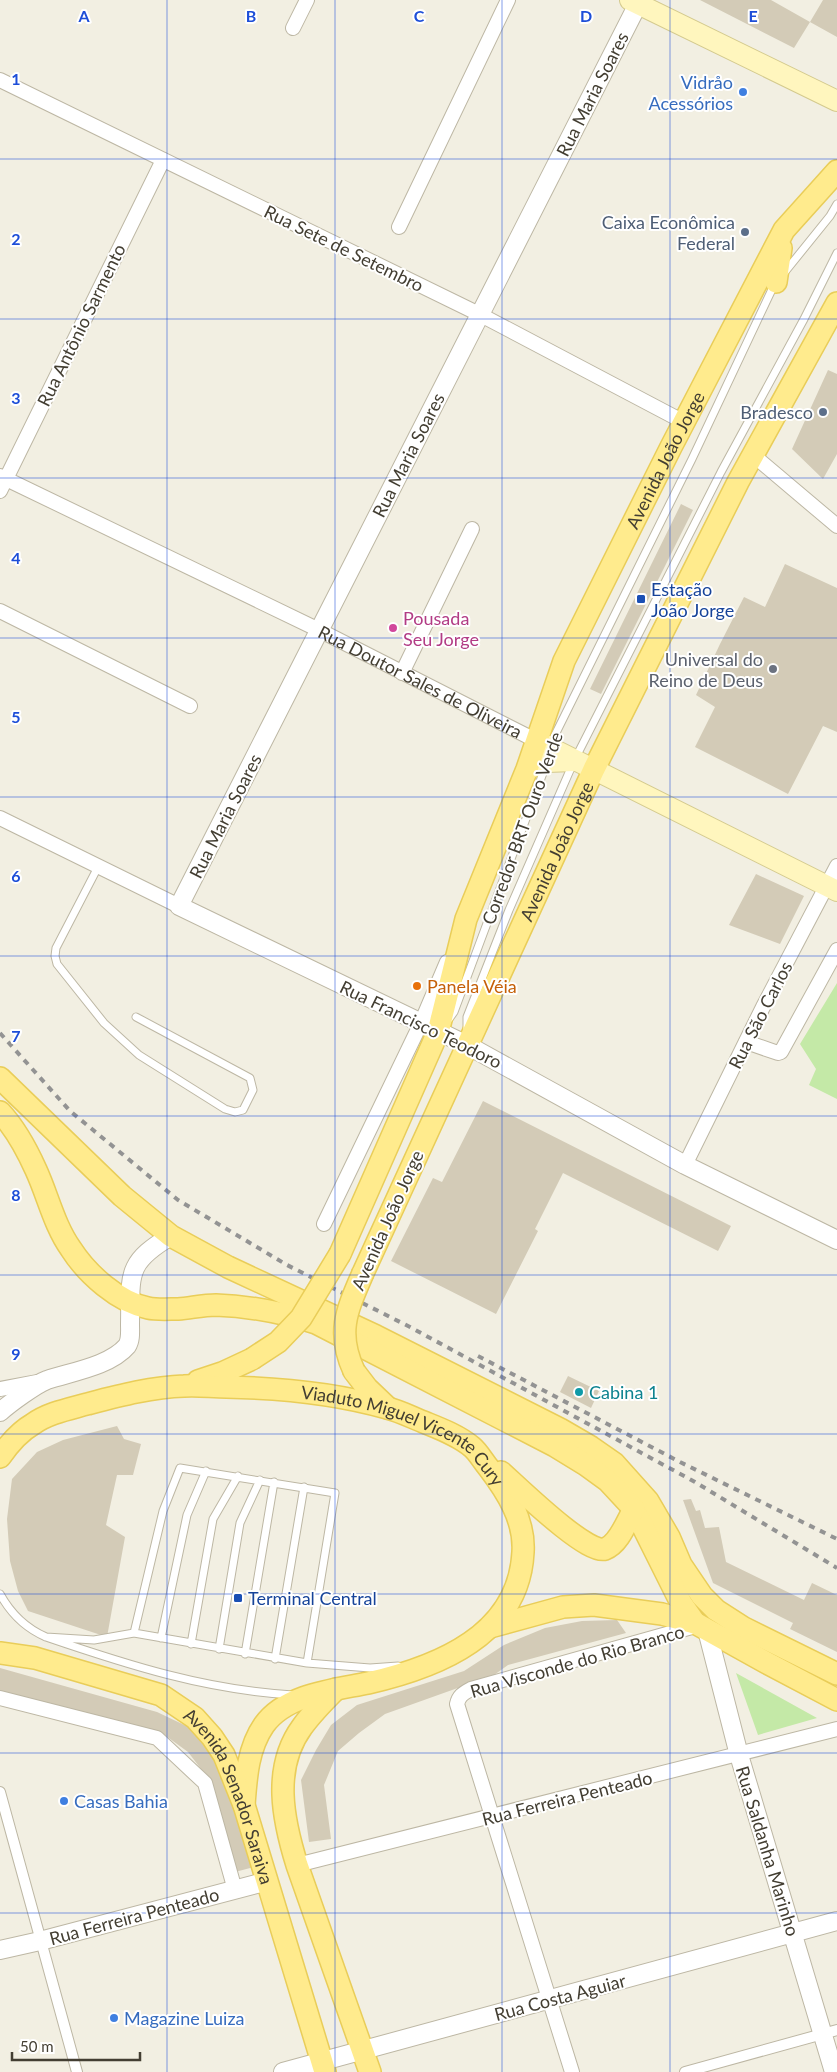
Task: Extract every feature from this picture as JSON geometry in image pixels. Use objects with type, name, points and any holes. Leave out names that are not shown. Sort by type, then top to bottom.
[{"type":"main road","points":[[634,2],[837,101]]},
{"type":"main road","name":"Avenida João Jorge","points":[[184,1386],[222,1373],[252,1359],[278,1342],[301,1318],[340,1254],[429,1027],[466,919],[540,755],[564,661],[684,422],[784,230],[837,170]]},
{"type":"main road","points":[[776,282],[784,230]]},
{"type":"main road","name":"Avenida João Jorge","points":[[388,1408],[367,1388],[354,1371],[347,1356],[344,1344],[344,1323],[348,1309],[594,769],[753,455],[837,303]]},
{"type":"main road","name":"Rua Doutor Sales de Oliveira","points":[[540,755],[569,756],[574,761],[594,769],[832,889]]},
{"type":"main road","points":[[0,1078],[122,1196],[172,1236],[228,1266],[376,1336],[534,1415],[591,1447],[614,1463],[648,1501],[681,1565],[702,1596],[727,1619],[837,1674]]},
{"type":"main road","points":[[0,1112],[26,1150],[36,1170],[50,1210],[71,1250],[97,1278],[130,1302],[148,1308],[178,1309],[215,1305],[262,1309],[316,1323],[555,1446],[586,1464],[608,1481],[634,1509],[681,1603],[700,1626]]},
{"type":"main road","name":"Viaduto Miguel Vicente Cury","points":[[2,1456],[17,1436],[34,1422],[63,1410],[124,1394],[184,1386],[241,1387],[323,1395],[388,1408],[442,1429],[473,1448],[502,1486],[512,1502],[521,1524],[524,1551],[518,1581],[507,1608],[490,1627],[465,1648],[429,1664],[371,1682],[312,1696],[277,1710],[264,1725],[253,1746],[248,1765],[244,1805]]},
{"type":"main road","points":[[473,1448],[565,1529],[591,1548],[599,1550],[606,1548],[617,1538],[634,1509]]},
{"type":"main road","points":[[490,1627],[563,1607],[594,1605],[652,1612],[700,1626],[837,1700]]},
{"type":"main road","name":"Avenida Senador Saraiva","points":[[0,1653],[35,1658],[162,1695],[179,1705],[195,1718],[212,1737],[224,1755],[244,1805],[324,2066]]},
{"type":"main road","name":"Avenida Senador Saraiva","points":[[336,1689],[302,1728],[290,1748],[283,1777],[283,1805],[287,1833],[297,1865],[370,2072]]},
{"type":"street","points":[[293,28],[307,0]]},
{"type":"street","points":[[398,227],[508,0]]},
{"type":"street","name":"Rua Maria Soares","points":[[179,906],[479,314],[634,2]]},
{"type":"street","name":"Rua Sete de Setembro","points":[[0,80],[479,314],[684,422]]},
{"type":"street","name":"Rua Antônio Sarmento","points":[[2,482],[163,160]]},
{"type":"street","points":[[753,455],[837,526]]},
{"type":"street","name":"Rua Doutor Sales de Oliveira","points":[[2,482],[319,630],[402,673],[540,755]]},
{"type":"street","points":[[402,673],[472,529]]},
{"type":"street","points":[[0,611],[190,706]]},
{"type":"street","name":"Rua Francisco Teodoro","points":[[0,818],[467,1045],[685,1165],[837,1240]]},
{"type":"street","name":"Rua São Carlos","points":[[685,1165],[746,1042],[832,889],[837,866]]},
{"type":"street","points":[[746,1042],[778,1053],[783,1051],[837,950]]},
{"type":"street","name":"Avenida João Jorge","points":[[324,1224],[429,1027]]},
{"type":"street","points":[[0,1389],[45,1381],[100,1363],[123,1349],[130,1340],[130,1277],[142,1256],[172,1236]]},
{"type":"street","points":[[0,1412],[45,1381]]},
{"type":"street","name":"Rua Saldanha Marinho","points":[[700,1626],[792,1933],[830,2032],[834,2072]]},
{"type":"street","name":"Rua Visconde do Rio Branco","points":[[572,2072],[457,1704],[462,1694],[471,1689],[700,1626]]},
{"type":"street","points":[[0,1698],[157,1738],[205,1783],[235,1890]]},
{"type":"street","name":"Rua Ferreira Penteado","points":[[297,1865],[837,1729]]},
{"type":"street","points":[[0,1792],[77,2072]]},
{"type":"street","name":"Rua Ferreira Penteado","points":[[0,1950],[268,1881]]},
{"type":"street","name":"Rua Costa Aguiar","points":[[283,2072],[324,2066],[362,2050],[837,1921]]},
{"type":"street","points":[[685,2072],[830,2032]]},
{"type":"lane","name":"Corredor BRT Ouro Verde","points":[[429,1027],[454,1012],[540,755],[688,467],[776,282],[830,216],[837,204]]},
{"type":"lane","name":"Corredor BRT Ouro Verde","points":[[467,1045],[467,1017],[509,910],[574,761],[720,472],[804,319],[837,252]]},
{"type":"lane","points":[[98,867],[56,948],[57,964],[104,1023],[139,1054],[225,1109],[236,1112],[243,1110],[253,1090],[250,1078],[136,1017]]},
{"type":"lane","points":[[134,1633],[162,1511],[180,1467],[206,1470],[336,1493],[307,1663]]},
{"type":"lane","points":[[161,1638],[187,1515],[206,1470]]},
{"type":"lane","points":[[191,1644],[213,1519],[238,1476]]},
{"type":"lane","points":[[219,1649],[240,1523],[260,1480]]},
{"type":"lane","points":[[245,1654],[274,1482]]},
{"type":"lane","points":[[274,1659],[304,1488]]},
{"type":"lane","points":[[0,1594],[6,1605],[20,1621],[35,1632],[46,1637],[160,1674],[204,1685],[257,1692],[312,1696]]},
{"type":"lane","points":[[46,1637],[94,1640],[134,1633],[245,1654],[307,1663],[370,1668],[429,1664]]},
{"type":"green space","points":[[837,983],[837,1099],[809,1085],[816,1069],[800,1044]]},
{"type":"green space","points":[[736,1673],[817,1718],[758,1735]]},
{"type":"building","points":[[700,0],[771,0],[810,22],[794,48]]},
{"type":"building","points":[[823,0],[837,0],[837,37],[810,22]]},
{"type":"building","name":"Bradesco","points":[[828,370],[837,374],[837,454],[823,479],[792,449]]},
{"type":"building","name":"Estação João Jorge","points":[[681,504],[693,510],[601,694],[590,689]]},
{"type":"building","name":"Universal do Reino de Deus","points":[[785,564],[837,588],[837,732],[823,726],[788,794],[695,747],[715,707],[696,695],[720,644],[744,597],[765,607]]},
{"type":"building","points":[[756,874],[804,896],[780,944],[729,925]]},
{"type":"building","points":[[483,1101],[731,1226],[718,1251],[563,1173],[535,1229],[538,1231],[496,1314],[391,1261],[433,1178],[442,1182]]},
{"type":"building","name":"Cabina 1","points":[[568,1376],[599,1391],[591,1408],[560,1392]]},
{"type":"building","points":[[117,1426],[124,1439],[141,1444],[133,1475],[117,1475],[106,1525],[125,1537],[107,1637],[28,1611],[18,1591],[10,1561],[7,1519],[12,1479],[37,1452],[63,1440]]},
{"type":"building","points":[[691,1499],[696,1511],[700,1510],[705,1528],[719,1527],[726,1562],[804,1600],[812,1583],[837,1595],[837,1652],[790,1629],[793,1623],[713,1583],[683,1500]]},
{"type":"building","points":[[617,1620],[626,1633],[508,1665],[494,1675],[385,1714],[338,1751],[324,1785],[331,1839],[309,1842],[301,1780],[331,1725],[357,1705],[464,1671],[504,1645],[545,1628],[582,1621]]},
{"type":"building","points":[[0,1668],[157,1712],[197,1731],[223,1771],[254,1867],[235,1872],[208,1778],[188,1752],[162,1733],[0,1693]]},
{"type":"railway","points":[[0,1033],[70,1111],[178,1200],[287,1265],[410,1327],[695,1482],[837,1568]]},
{"type":"railway","points":[[478,1356],[680,1462],[837,1539]]},
{"type":"place","name":"Vidråo Acessórios","points":[[743,92]]},
{"type":"place","name":"Caixa Econômica Federal","points":[[745,232]]},
{"type":"place","name":"Bradesco","points":[[823,412]]},
{"type":"place","name":"Estação João Jorge","points":[[641,599]]},
{"type":"place","name":"Pousada Seu Jorge","points":[[393,628]]},
{"type":"place","name":"Universal do Reino de Deus","points":[[773,669]]},
{"type":"place","name":"Panela Véia","points":[[417,986]]},
{"type":"place","name":"Cabina 1","points":[[579,1392]]},
{"type":"place","name":"Terminal Central","points":[[238,1598]]},
{"type":"place","name":"Casas Bahia","points":[[64,1801]]},
{"type":"place","name":"Magazine Luiza","points":[[114,2018]]}]
